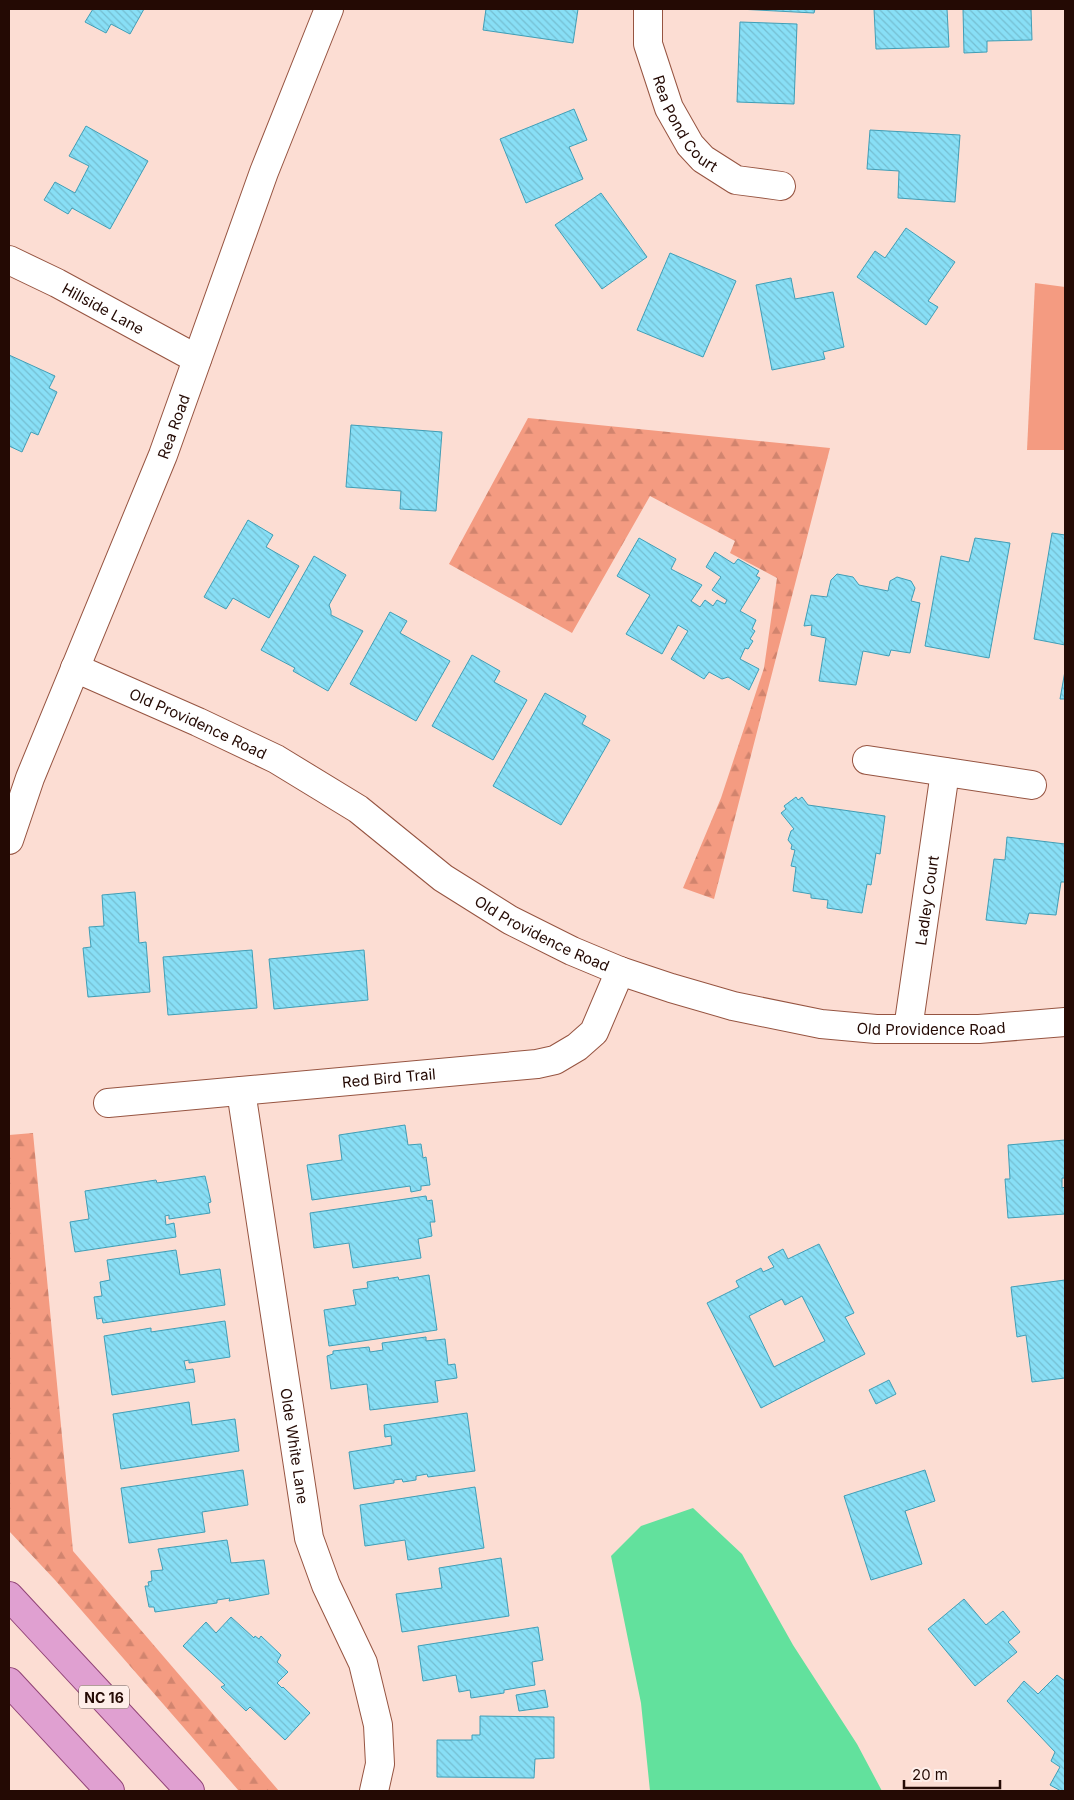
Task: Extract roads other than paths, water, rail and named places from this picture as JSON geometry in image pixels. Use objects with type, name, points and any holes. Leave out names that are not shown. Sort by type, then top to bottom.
[{"type":"main road","name":"NC 16","points":[[9,1596],[190,1791]]},
{"type":"main road","points":[[9,1682],[110,1791]]},
{"type":"street","name":"Rea Road","points":[[9,840],[30,778],[163,456],[264,172],[329,9]]},
{"type":"street","name":"Rea Pond Court","points":[[648,9],[648,44],[669,108],[690,145],[703,159],[736,180],[781,186]]},
{"type":"street","name":"Hillside Lane","points":[[9,260],[57,283],[197,358]]},
{"type":"street","name":"Old Providence Road","points":[[76,668],[276,759],[358,809],[443,878],[510,920],[572,951],[620,971],[671,988],[753,1010],[822,1024],[876,1029],[980,1029],[1065,1022]]},
{"type":"street","points":[[867,760],[1032,785]]},
{"type":"street","name":"Ladley Court","points":[[908,1029],[945,772]]},
{"type":"street","name":"Red Bird Trail","points":[[108,1103],[537,1064],[556,1060],[577,1047],[594,1032],[620,971]]},
{"type":"street","name":"Olde White Lane","points":[[241,1091],[309,1538],[326,1585],[363,1663],[378,1725],[380,1764],[373,1791]]}]
